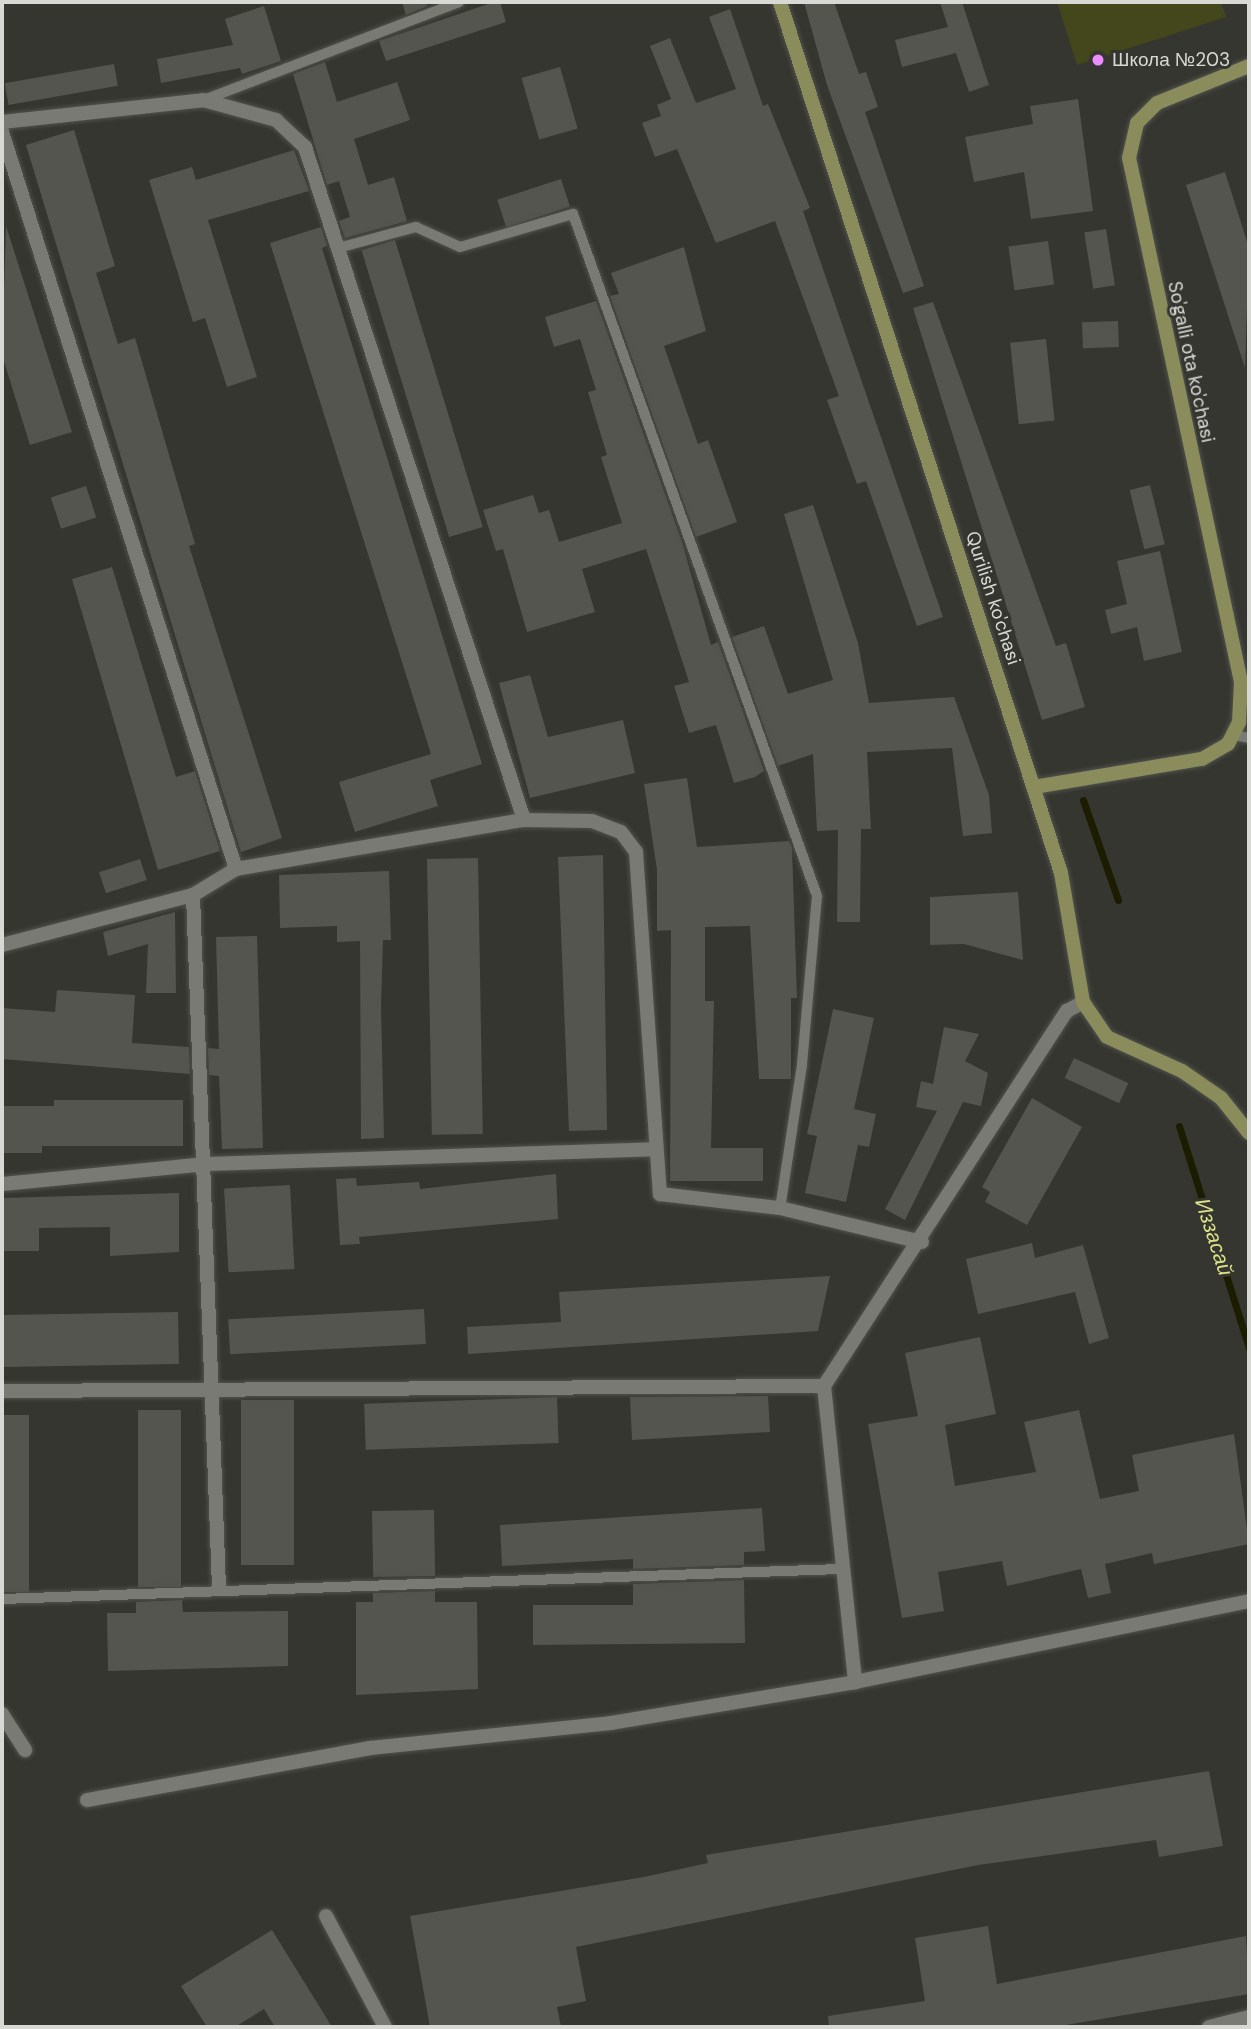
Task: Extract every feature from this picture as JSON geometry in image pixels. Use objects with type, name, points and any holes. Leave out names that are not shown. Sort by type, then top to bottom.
[{"type":"street","name":"Qurilish ko'chasi","points":[[780,2],[1034,787],[1065,893],[1083,1002],[1107,1037],[1182,1071],[1221,1098],[1249,1133]]},
{"type":"street","name":"So'galli ota ko'chasi","points":[[1234,735],[1241,681],[1129,158],[1137,123],[1157,103],[1249,66]]},
{"type":"street","points":[[2,122],[203,100],[275,120],[305,147],[524,820]]},
{"type":"street","points":[[2,132],[236,869]]},
{"type":"street","points":[[1034,787],[1157,771],[1212,755],[1234,735]]},
{"type":"street","points":[[2,945],[192,895],[236,869],[524,820],[592,821],[621,832],[636,852],[660,1194],[780,1208],[922,1242]]},
{"type":"street","points":[[192,895],[207,1164],[219,1588]]},
{"type":"street","points":[[855,1682],[839,1569],[824,1385],[922,1242],[1067,1011],[1083,1002]]},
{"type":"street","points":[[2,1184],[207,1164],[655,1149]]},
{"type":"street","points":[[2,1391],[824,1385]]},
{"type":"street","points":[[87,1800],[370,1748],[611,1723],[855,1682],[1249,1601]]},
{"type":"street","points":[[2,1714],[25,1750]]},
{"type":"street","points":[[326,1916],[386,2027]]},
{"type":"street","points":[[1209,2027],[1249,2017]]},
{"type":"lane","points":[[203,100],[459,2]]},
{"type":"lane","points":[[338,248],[416,227],[460,247],[573,214],[817,896],[802,1065],[780,1208]]},
{"type":"lane","points":[[1234,735],[1249,738]]},
{"type":"lane","points":[[2,1599],[219,1588],[839,1569]]},
{"type":"green space","points":[[1057,2],[1221,2],[1226,17],[1077,65]]},
{"type":"building","points":[[402,2],[426,2],[427,6],[406,15]]},
{"type":"building","points":[[500,2],[506,22],[386,61],[379,41]]},
{"type":"building","points":[[804,2],[834,2],[859,74],[866,72],[878,107],[865,112],[924,286],[903,293],[827,85]]},
{"type":"building","points":[[940,2],[962,2],[989,85],[969,92],[956,53],[902,67],[895,40],[948,27]]},
{"type":"building","points":[[264,6],[281,61],[242,74],[240,68],[161,83],[157,59],[233,45],[225,19]]},
{"type":"building","points":[[730,9],[763,106],[768,104],[810,208],[803,211],[943,617],[917,626],[866,481],[857,484],[827,400],[839,396],[775,221],[716,243],[677,149],[655,157],[642,123],[661,116],[657,105],[671,99],[650,46],[670,38],[696,103],[736,89],[709,17]]},
{"type":"building","points":[[325,62],[337,102],[397,82],[410,120],[354,139],[368,185],[394,177],[407,221],[345,238],[339,221],[350,217],[339,181],[327,185],[293,74]]},
{"type":"building","points":[[114,64],[118,86],[9,105],[5,83]]},
{"type":"building","points":[[560,67],[578,129],[539,140],[522,78]]},
{"type":"building","points":[[1078,99],[1093,211],[1031,219],[1024,172],[974,182],[965,137],[1033,124],[1030,106]]},
{"type":"building","points":[[74,130],[115,266],[96,273],[118,344],[135,338],[195,544],[189,546],[282,838],[241,852],[26,145]]},
{"type":"building","points":[[294,150],[309,191],[208,220],[257,377],[227,387],[205,318],[193,322],[149,180],[192,167],[196,180]]},
{"type":"building","points":[[1225,172],[1249,248],[1245,368],[1186,185]]},
{"type":"building","points":[[561,179],[570,207],[506,227],[497,200]]},
{"type":"building","points":[[6,226],[72,432],[30,445],[2,355]]},
{"type":"building","points":[[321,227],[327,246],[322,248],[482,764],[430,780],[438,806],[355,832],[339,782],[431,754],[270,243]]},
{"type":"building","points":[[1106,229],[1115,285],[1093,289],[1084,232]]},
{"type":"building","points":[[395,240],[483,527],[449,537],[362,250]]},
{"type":"building","points":[[1048,241],[1054,285],[1015,290],[1008,247]]},
{"type":"building","points":[[684,247],[706,331],[664,346],[698,444],[708,440],[737,522],[696,537],[610,296],[619,294],[611,273]]},
{"type":"building","points":[[596,301],[682,542],[711,645],[718,642],[764,771],[755,777],[734,783],[716,725],[689,733],[674,686],[689,682],[646,549],[582,569],[595,612],[527,632],[503,549],[496,551],[483,510],[533,495],[539,513],[549,510],[559,542],[622,523],[601,457],[607,455],[588,392],[596,390],[580,339],[554,347],[545,317]]},
{"type":"building","points":[[933,302],[1056,646],[1066,643],[1085,707],[1042,720],[913,308]]},
{"type":"building","points":[[1118,321],[1119,347],[1083,348],[1082,322]]},
{"type":"building","points":[[1046,339],[1055,421],[1019,424],[1010,343]]},
{"type":"building","points":[[1150,485],[1165,544],[1144,549],[1130,490]]},
{"type":"building","points":[[86,486],[96,517],[61,529],[51,497]]},
{"type":"building","points":[[813,505],[858,643],[869,703],[954,697],[989,795],[992,833],[963,836],[952,748],[867,752],[871,829],[861,829],[860,922],[837,922],[838,830],[817,831],[813,754],[778,766],[732,637],[764,626],[788,694],[833,680],[784,514]]},
{"type":"building","points":[[1160,551],[1182,652],[1144,661],[1137,627],[1111,634],[1105,610],[1127,604],[1117,561]]},
{"type":"building","points":[[112,567],[176,777],[195,771],[220,851],[158,870],[72,579]]},
{"type":"building","points":[[530,675],[548,737],[623,720],[635,773],[530,798],[499,683]]},
{"type":"building","points":[[687,778],[697,847],[789,841],[792,848],[797,998],[791,998],[791,1079],[759,1079],[750,926],[705,927],[705,1001],[714,1001],[711,1148],[763,1148],[763,1181],[670,1181],[671,930],[657,931],[657,870],[644,784]]},
{"type":"building","points":[[603,855],[607,1130],[569,1131],[558,857]]},
{"type":"building","points":[[478,858],[483,1134],[432,1135],[427,859]]},
{"type":"building","points":[[140,859],[147,880],[106,893],[99,872]]},
{"type":"building","points":[[389,871],[391,940],[383,940],[381,1006],[384,1138],[361,1139],[360,941],[337,942],[337,926],[280,928],[279,875]]},
{"type":"building","points":[[1018,892],[1023,960],[964,944],[930,945],[930,897]]},
{"type":"building","points":[[175,912],[176,993],[146,993],[148,944],[108,956],[103,932]]},
{"type":"building","points":[[257,936],[263,1148],[222,1149],[219,1076],[209,1075],[208,1048],[219,1049],[216,937]]},
{"type":"building","points":[[57,990],[135,995],[132,1043],[189,1047],[190,1074],[2,1059],[2,1008],[55,1012]]},
{"type":"building","points":[[833,1009],[874,1018],[854,1109],[876,1114],[869,1147],[858,1145],[846,1202],[805,1193],[817,1136],[807,1134]]},
{"type":"building","points":[[944,1027],[979,1034],[965,1061],[988,1073],[981,1106],[963,1102],[905,1220],[885,1209],[937,1111],[916,1107],[921,1081],[933,1084]]},
{"type":"building","points":[[1074,1058],[1128,1083],[1119,1103],[1065,1078]]},
{"type":"building","points":[[1032,1098],[1082,1127],[1027,1225],[985,1202],[990,1192],[982,1187]]},
{"type":"building","points":[[54,1100],[183,1100],[183,1146],[42,1146],[42,1153],[2,1153],[2,1106],[54,1106]]},
{"type":"building","points":[[556,1174],[558,1219],[359,1237],[360,1244],[340,1245],[336,1179],[356,1178],[357,1186],[419,1182],[420,1189]]},
{"type":"building","points":[[290,1185],[294,1269],[228,1272],[224,1188]]},
{"type":"building","points":[[179,1193],[179,1252],[110,1256],[110,1227],[39,1228],[39,1251],[2,1251],[2,1198]]},
{"type":"building","points":[[1032,1243],[1035,1258],[1083,1245],[1109,1338],[1089,1344],[1075,1292],[978,1314],[966,1259]]},
{"type":"building","points":[[830,1276],[818,1331],[468,1354],[467,1327],[561,1322],[559,1292]]},
{"type":"building","points":[[424,1309],[426,1344],[230,1354],[228,1319]]},
{"type":"building","points":[[178,1312],[179,1364],[3,1367],[2,1315]]},
{"type":"building","points":[[980,1337],[996,1414],[945,1425],[955,1486],[1036,1472],[1024,1422],[1079,1410],[1100,1499],[1139,1491],[1132,1455],[1234,1434],[1249,1544],[1154,1564],[1152,1553],[1105,1564],[1111,1593],[1088,1598],[1081,1569],[1007,1586],[1002,1561],[938,1572],[944,1611],[902,1618],[868,1424],[918,1416],[905,1353]]},
{"type":"building","points":[[768,1396],[770,1432],[632,1440],[630,1397]]},
{"type":"building","points":[[557,1397],[559,1443],[366,1450],[364,1404]]},
{"type":"building","points":[[241,1400],[294,1400],[294,1565],[241,1565]]},
{"type":"building","points":[[138,1410],[181,1410],[181,1587],[138,1587]]},
{"type":"building","points":[[2,1415],[29,1415],[29,1592],[2,1592]]},
{"type":"building","points":[[762,1508],[765,1551],[744,1552],[744,1565],[633,1569],[633,1559],[502,1566],[500,1525]]},
{"type":"building","points":[[434,1510],[435,1576],[373,1577],[372,1511]]},
{"type":"building","points":[[744,1580],[745,1643],[533,1645],[533,1605],[633,1605],[633,1584]]},
{"type":"building","points":[[435,1591],[435,1602],[477,1602],[478,1689],[356,1695],[356,1602],[373,1602],[373,1593]]},
{"type":"building","points":[[182,1600],[183,1612],[288,1611],[288,1666],[108,1671],[107,1613],[136,1613],[136,1602]]},
{"type":"building","points":[[1209,1771],[1223,1846],[1159,1857],[1156,1840],[978,1865],[576,1947],[586,2001],[557,2007],[561,2027],[430,2027],[410,1916],[644,1877],[708,1863],[706,1855]]},
{"type":"building","points":[[988,1926],[997,1984],[1246,1936],[1249,1994],[1054,2027],[829,2027],[828,2016],[925,2001],[915,1938]]},
{"type":"building","points":[[272,1930],[332,2027],[275,2027],[264,2009],[235,2027],[207,2027],[181,1986]]},
{"type":"waterway","name":"Иззасай","points":[[1083,800],[1118,900]]},
{"type":"waterway","name":"Иззасай","points":[[1179,1126],[1249,1348]]},
{"type":"place","name":"Школа №203","points":[[1098,60]]}]
